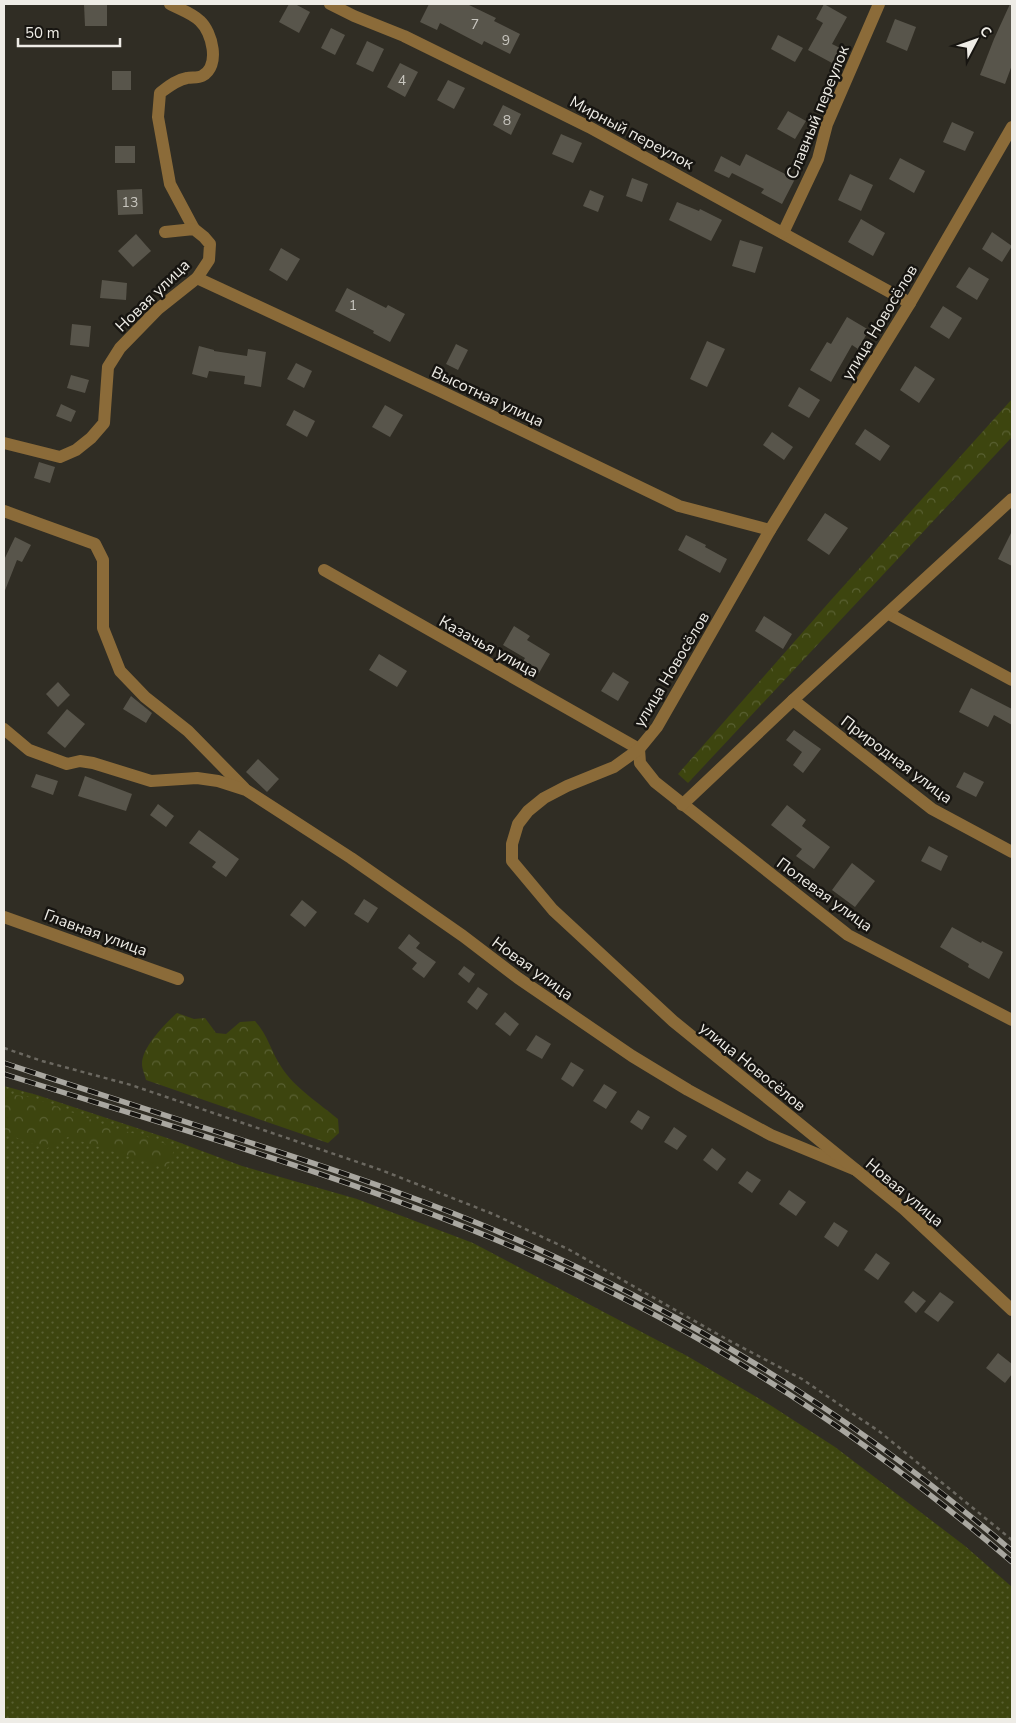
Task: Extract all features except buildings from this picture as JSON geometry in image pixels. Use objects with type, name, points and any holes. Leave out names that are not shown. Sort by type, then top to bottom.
[{"type":"street","name":"Новая улица","points":[[4,443],[60,457],[76,450],[91,438],[104,423],[108,367],[116,354],[158,309],[197,278],[208,260],[210,244],[194,229],[170,184],[158,117],[160,93],[171,84],[185,78],[202,76],[209,68],[213,60],[211,41],[206,29],[199,20],[170,4]]},
{"type":"street","name":"Мирный переулок","points":[[330,4],[356,10],[404,36],[589,127],[910,303]]},
{"type":"street","name":"Славный переулок","points":[[784,233],[818,159],[827,124],[879,4]]},
{"type":"street","name":"улица Новосёлов","points":[[856,1170],[673,1021],[553,910],[512,861],[512,844],[518,824],[528,811],[544,798],[567,786],[614,767],[639,749],[658,727],[770,530],[910,303],[1012,127]]},
{"type":"street","name":"Новая улица","points":[[165,232],[194,229]]},
{"type":"street","name":"Высотная улица","points":[[197,278],[438,390],[679,506],[770,530]]},
{"type":"street","points":[[682,805],[793,700],[1011,502]]},
{"type":"street","points":[[4,511],[95,544],[103,560],[103,628],[120,671],[145,697],[188,730],[246,790]]},
{"type":"street","name":"Казачья улица","points":[[324,570],[639,749]]},
{"type":"street","points":[[889,614],[1012,680]]},
{"type":"street","name":"Природная улица","points":[[793,700],[932,809],[1012,852]]},
{"type":"street","name":"Новая улица","points":[[4,729],[29,750],[67,764],[80,761],[93,763],[152,781],[197,778],[218,781],[246,790],[351,858],[463,936],[518,978],[632,1056],[688,1090],[771,1135],[856,1170],[904,1209],[1012,1310]]},
{"type":"street","name":"Полевая улица","points":[[639,749],[640,763],[655,782],[848,935],[1012,1020]]},
{"type":"street","name":"Главная улица","points":[[4,917],[178,978]]},
{"type":"path","points":[[4,1048],[42,1061],[131,1085],[381,1170],[492,1214],[568,1249],[728,1340],[802,1379],[880,1432],[1012,1540]]},
{"type":"green space","points":[[1012,399],[1012,437],[688,783],[678,774]]},
{"type":"green space","points":[[177,1013],[194,1019],[205,1018],[216,1033],[226,1034],[240,1022],[255,1021],[287,1075],[300,1089],[338,1119],[339,1133],[328,1143],[146,1080],[142,1064],[146,1050],[155,1036]]},
{"type":"green space","points":[[4,1086],[170,1139],[242,1166],[357,1199],[473,1243],[689,1357],[770,1405],[835,1447],[965,1546],[1012,1587],[1012,1719],[4,1719]]},
{"type":"green space","points":[[4,1093],[34,1098],[113,1128],[151,1138],[175,1148],[167,1169],[68,1137],[46,1149],[4,1133]]},
{"type":"railway","points":[[4,1063],[392,1190],[504,1234],[604,1280],[666,1312],[727,1347],[845,1422],[958,1506],[1012,1551]]},
{"type":"railway","points":[[4,1074],[205,1136],[339,1180],[471,1230],[536,1257],[600,1287],[663,1319],[725,1354],[844,1431],[902,1473],[1012,1562]]}]
